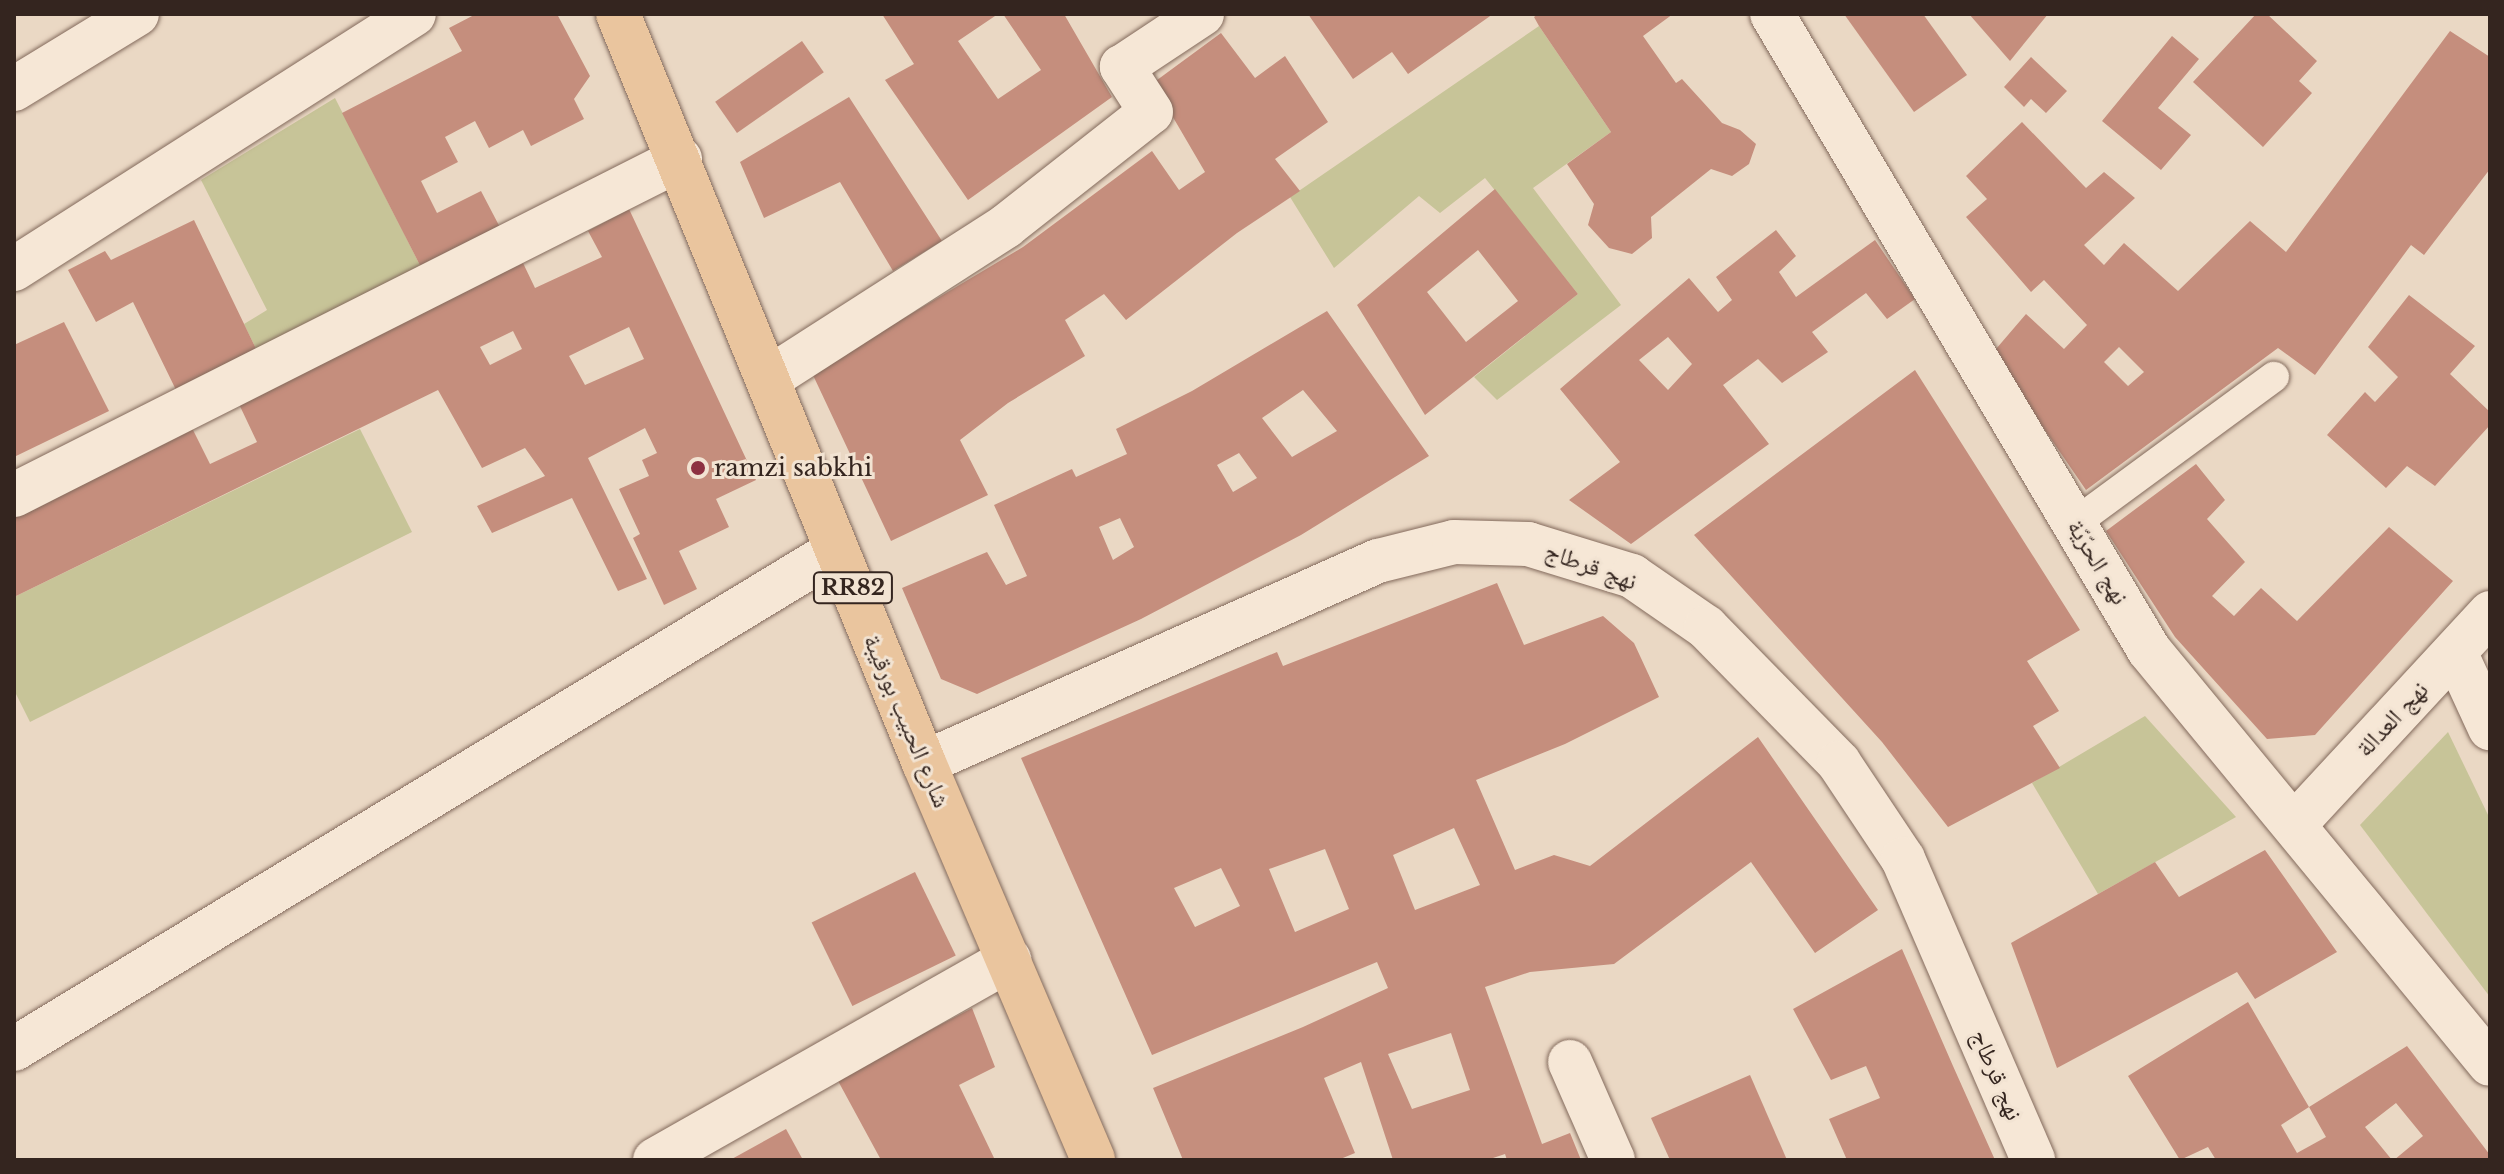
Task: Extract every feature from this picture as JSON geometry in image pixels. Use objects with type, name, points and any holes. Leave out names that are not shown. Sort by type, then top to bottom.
[{"type":"main road","name":"شارع الحبيب بورقيبة","points":[[618,14],[680,159],[924,763],[1093,1160]]},
{"type":"street","points":[[14,89],[137,14]]},
{"type":"street","points":[[14,269],[414,14]]},
{"type":"street","points":[[768,379],[1006,226],[1151,112],[1122,67],[1202,14]]},
{"type":"street","name":"نهج الحرّيّة","points":[[1772,14],[2149,650],[2490,1064]]},
{"type":"street","points":[[14,495],[680,159]]},
{"type":"street","name":"نهج قرطاج","points":[[924,763],[1378,561],[1454,542],[1528,544],[1632,576],[1706,627],[1839,763],[1903,859],[2033,1160]]},
{"type":"street","points":[[14,1049],[837,550]]},
{"type":"street","name":"نهج العدالة","points":[[2294,825],[2490,613]]},
{"type":"street","points":[[2455,652],[2490,728]]},
{"type":"street","points":[[655,1160],[1009,960]]},
{"type":"street","points":[[1570,1062],[1613,1160]]},
{"type":"lane","points":[[2075,523],[2274,377]]},
{"type":"shaded area","points":[[1539,26],[1611,132],[1533,188],[1621,305],[1497,400],[1474,377],[1578,294],[1485,178],[1440,213],[1419,196],[1334,268],[1290,197]]},
{"type":"shaded area","points":[[335,98],[425,275],[258,353],[244,324],[267,310],[201,180]]},
{"type":"shaded area","points":[[360,429],[412,532],[30,722],[14,690],[14,597]]},
{"type":"shaded area","points":[[2145,716],[2236,817],[2098,894],[2032,783]]},
{"type":"shaded area","points":[[2448,732],[2490,819],[2490,997],[2360,825]]},
{"type":"building","points":[[476,14],[557,14],[590,76],[574,99],[584,119],[531,146],[523,130],[489,148],[475,121],[445,137],[458,162],[421,181],[437,213],[481,191],[504,235],[425,275],[342,113],[462,51],[449,28]]},
{"type":"building","points":[[882,14],[998,14],[958,41],[998,99],[1041,70],[1003,14],[1064,14],[1112,97],[968,200],[885,80],[914,64]]},
{"type":"building","points":[[1308,14],[1493,14],[1408,74],[1392,52],[1353,79]]},
{"type":"building","points":[[1538,14],[1673,14],[1643,36],[1676,83],[1682,79],[1722,123],[1740,130],[1756,144],[1749,164],[1732,176],[1711,169],[1651,217],[1652,238],[1632,254],[1609,248],[1588,225],[1594,204],[1567,164],[1611,132],[1539,26],[1534,17]]},
{"type":"building","points":[[1844,14],[1923,14],[1967,75],[1914,112]]},
{"type":"building","points":[[1969,14],[2048,14],[2010,61]]},
{"type":"building","points":[[2256,14],[2267,14],[2317,61],[2299,81],[2312,93],[2263,147],[2193,82]]},
{"type":"building","points":[[2450,31],[2490,57],[2490,169],[2424,255],[2411,245],[2315,375],[2278,348],[2086,490],[2040,423],[1996,349],[2026,314],[2064,349],[2087,325],[2044,280],[2031,292],[1966,217],[1987,199],[1966,176],[2022,122],[2086,188],[2104,172],[2135,198],[2084,245],[2104,265],[2124,243],[2178,291],[2250,221],[2286,252]],"holes":[[[2119,347],[2144,372],[2128,386],[2104,362]]]},
{"type":"building","points":[[1221,33],[1255,78],[1285,56],[1328,122],[1275,159],[1300,191],[1237,233],[1126,320],[1104,294],[1065,320],[1085,356],[1008,403],[960,440],[988,495],[891,541],[812,373],[1023,247],[1152,151],[1179,190],[1205,172],[1153,83]]},
{"type":"building","points":[[2172,36],[2199,59],[2158,108],[2191,135],[2161,170],[2102,121]]},
{"type":"building","points":[[802,41],[824,72],[737,133],[715,102]]},
{"type":"building","points":[[2031,57],[2067,91],[2046,113],[2031,99],[2024,107],[2004,87]]},
{"type":"building","points":[[849,97],[942,241],[893,271],[840,182],[764,218],[740,162]]},
{"type":"building","points":[[1495,189],[1578,294],[1425,415],[1357,305]],"holes":[[[1478,250],[1518,301],[1466,342],[1427,292]]]},
{"type":"building","points":[[629,209],[756,480],[716,499],[729,527],[679,551],[697,589],[664,605],[633,538],[640,534],[619,489],[649,476],[642,460],[657,453],[645,428],[588,458],[647,579],[618,591],[572,498],[492,533],[477,506],[545,476],[525,448],[482,468],[438,390],[14,597],[14,510],[191,426],[210,464],[257,442],[238,402],[523,263],[535,288],[602,257],[588,231]],"holes":[[[629,327],[644,359],[585,385],[569,356]],[[513,331],[522,349],[490,365],[480,347]]]},
{"type":"building","points":[[194,220],[258,353],[177,392],[133,302],[96,322],[68,270],[105,251],[111,260]]},
{"type":"building","points":[[1776,230],[1796,256],[1779,272],[1796,297],[1875,240],[1915,299],[1887,319],[1866,293],[1812,332],[1828,352],[1782,383],[1758,359],[1723,385],[1769,444],[1631,544],[1569,500],[1620,462],[1560,389],[1689,278],[1718,312],[1732,300],[1716,277]],"holes":[[[1668,337],[1692,364],[1668,390],[1639,360]]]},
{"type":"building","points":[[2409,295],[2475,346],[2450,374],[2490,412],[2490,425],[2435,486],[2407,466],[2386,488],[2327,435],[2365,392],[2375,402],[2398,377],[2368,347]]},
{"type":"building","points":[[1327,311],[1429,456],[1301,535],[1141,619],[977,694],[941,679],[902,588],[987,552],[1006,585],[1027,576],[994,505],[1072,469],[1076,477],[1127,454],[1116,429],[1192,391]],"holes":[[[1303,390],[1337,431],[1292,457],[1262,418]],[[1239,453],[1257,478],[1233,492],[1217,465]],[[1120,518],[1134,547],[1113,560],[1099,527]]]},
{"type":"building","points":[[64,322],[109,411],[14,457],[14,345]]},
{"type":"building","points":[[1915,370],[2080,630],[2027,661],[2059,711],[2033,726],[2060,768],[1948,827],[1882,742],[1694,535]]},
{"type":"building","points":[[2196,464],[2225,500],[2207,519],[2245,562],[2212,596],[2234,616],[2261,588],[2297,621],[2389,527],[2453,581],[2315,735],[2267,739],[2175,637],[2106,531]]},
{"type":"building","points":[[1497,583],[1524,645],[1603,616],[1634,643],[1659,697],[1565,744],[1476,780],[1515,870],[1554,855],[1590,866],[1758,737],[1878,910],[1815,953],[1751,862],[1614,964],[1530,972],[1485,987],[1542,1144],[1570,1133],[1581,1160],[1507,1160],[1505,1154],[1487,1160],[1393,1160],[1361,1062],[1324,1078],[1355,1153],[1338,1160],[1183,1160],[1153,1088],[1303,1027],[1388,988],[1377,962],[1152,1055],[1021,758],[1277,652],[1283,666]],"holes":[[[1454,828],[1480,885],[1415,910],[1393,855]],[[1325,849],[1349,909],[1295,932],[1269,869]],[[1221,868],[1240,906],[1195,927],[1174,888]],[[1451,1033],[1470,1090],[1412,1109],[1388,1054]]]},
{"type":"building","points":[[2265,850],[2337,952],[2255,999],[2237,972],[2057,1068],[2011,943],[2155,862],[2179,897]]},
{"type":"building","points":[[915,872],[956,956],[852,1006],[812,922]]},
{"type":"building","points":[[1902,949],[1995,1160],[1847,1160],[1829,1119],[1880,1098],[1866,1066],[1831,1080],[1793,1009]]},
{"type":"building","points":[[2248,1002],[2309,1107],[2407,1046],[2490,1155],[2490,1160],[2394,1160],[2423,1136],[2396,1103],[2365,1127],[2392,1160],[2216,1160],[2208,1147],[2180,1160],[2128,1076]],"holes":[[[2309,1107],[2326,1137],[2297,1153],[2281,1125]]]},
{"type":"building","points":[[972,1008],[995,1067],[959,1085],[995,1160],[881,1160],[837,1079]]},
{"type":"building","points":[[1750,1075],[1787,1160],[1670,1160],[1651,1118]]},
{"type":"building","points":[[786,1129],[803,1160],[730,1160]]},
{"type":"place","name":"ramzi sabkhi","points":[[698,468]]}]
